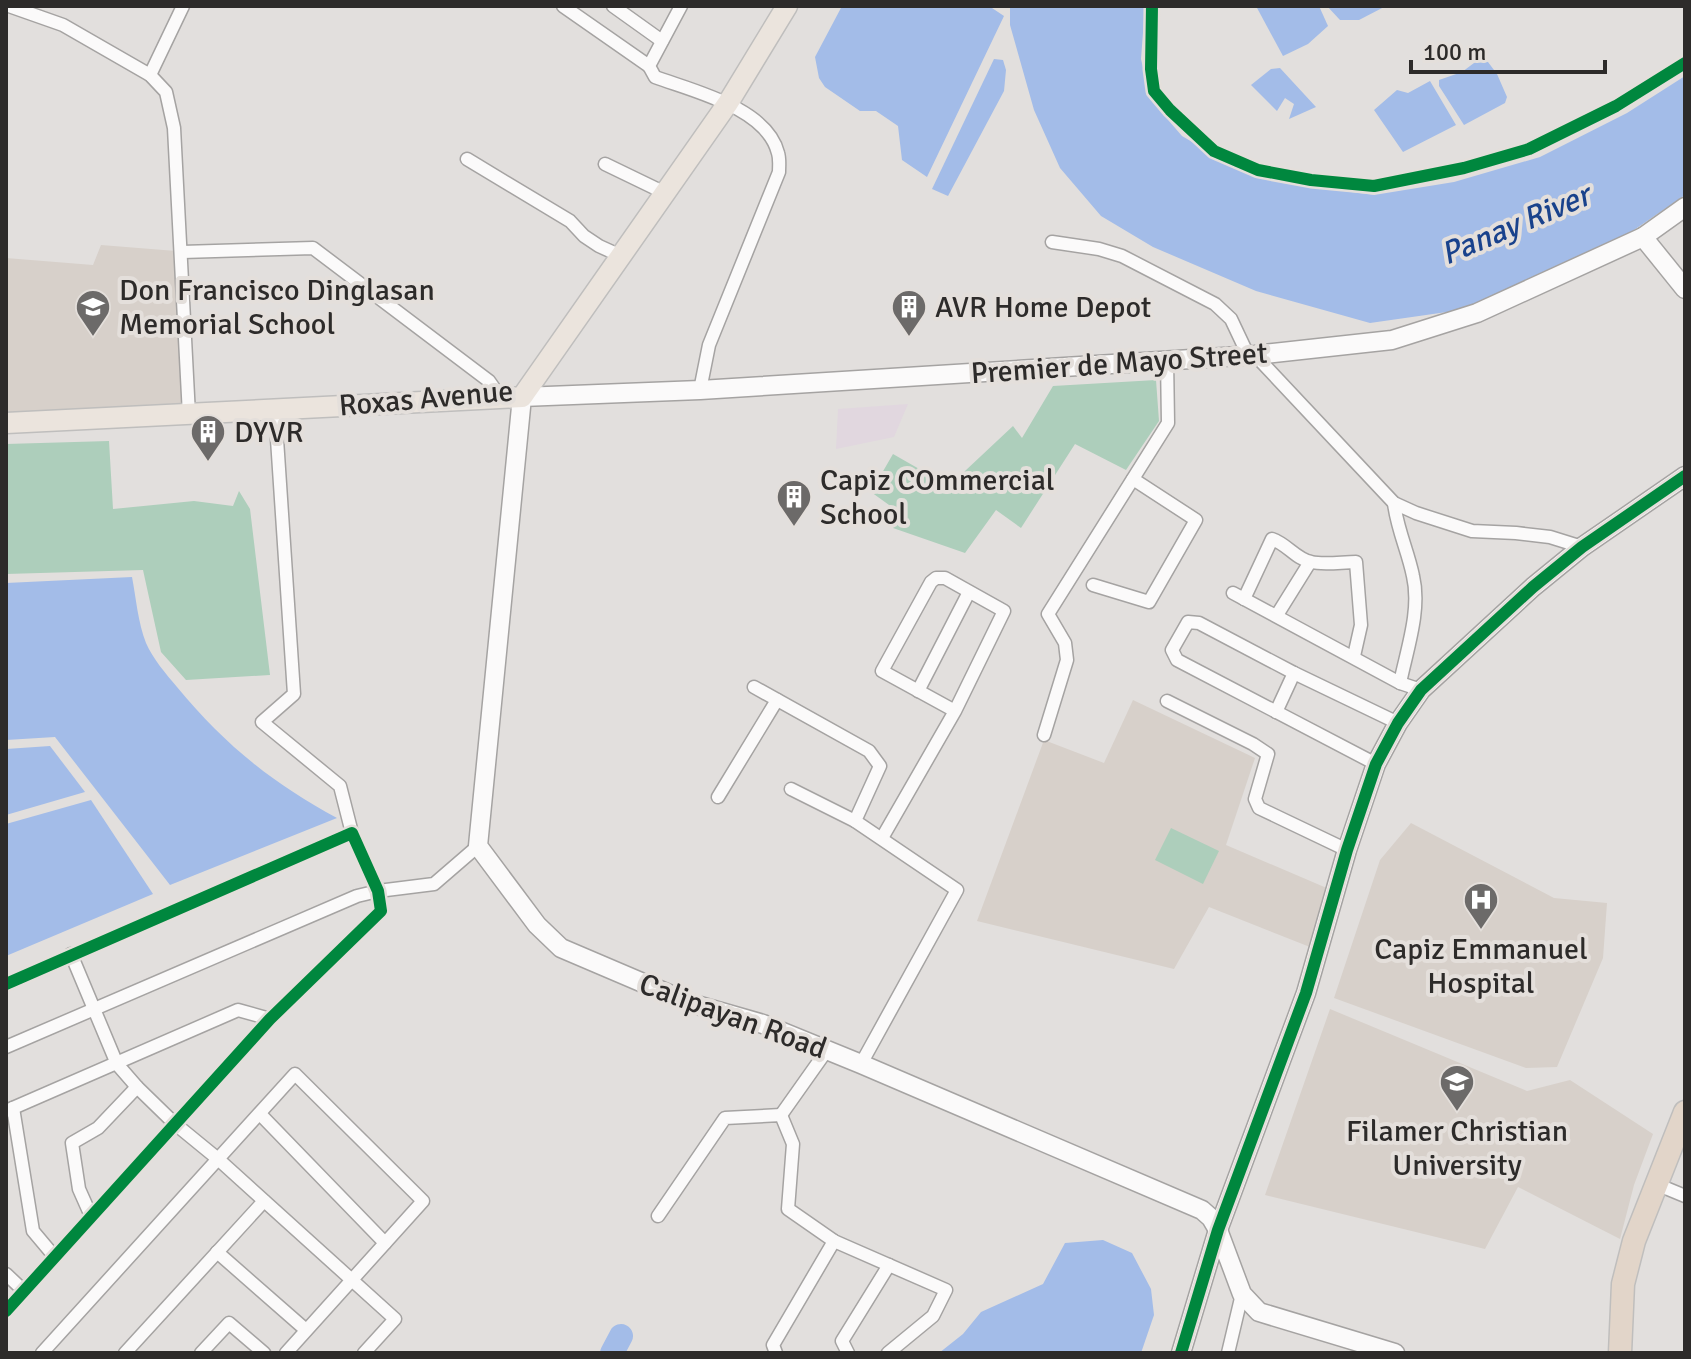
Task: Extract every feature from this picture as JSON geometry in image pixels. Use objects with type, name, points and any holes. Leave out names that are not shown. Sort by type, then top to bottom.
[{"type":"highway","points":[[1620,1353],[1623,1284],[1634,1241],[1685,1112]]},
{"type":"main road","name":"Roxas Avenue","points":[[6,423],[522,397],[728,103],[787,6]]},
{"type":"main road","name":"Premier de Mayo Street","points":[[522,397],[700,390],[1251,355],[1392,340],[1477,313],[1643,237],[1685,207]]},
{"type":"main road","points":[[1643,237],[1685,289]]},
{"type":"main road","points":[[478,846],[522,397]]},
{"type":"main road","points":[[1181,1353],[1218,1230],[1306,993],[1347,850],[1376,764],[1398,723],[1421,690],[1533,587],[1582,547],[1685,476]]},
{"type":"main road","name":"Calipayan Road","points":[[478,846],[537,925],[561,948],[690,1003],[763,1024],[827,1050],[1202,1210],[1218,1230],[1242,1294]]},
{"type":"main road","points":[[1242,1294],[1259,1312],[1346,1345],[1395,1353]]},
{"type":"street","points":[[9,6],[63,25],[150,75],[166,92],[171,107],[182,252],[189,415]]},
{"type":"street","points":[[150,75],[183,6]]},
{"type":"street","points":[[563,6],[649,66],[655,77],[728,103],[770,136],[778,154],[779,172],[709,345],[700,390]]},
{"type":"street","points":[[613,6],[662,41]]},
{"type":"street","points":[[649,66],[681,6]]},
{"type":"street","points":[[1152,6],[1151,69],[1154,91],[1170,110],[1214,151],[1258,170],[1311,180],[1374,186],[1464,168],[1529,149],[1616,106],[1685,63]]},
{"type":"street","points":[[467,159],[570,221],[599,246],[621,256]]},
{"type":"street","points":[[605,164],[665,193]]},
{"type":"street","points":[[1052,242],[1122,256],[1215,304],[1231,319],[1251,355],[1394,503],[1472,531],[1550,537],[1582,547]]},
{"type":"street","points":[[182,252],[313,248],[489,381],[501,398]]},
{"type":"street","points":[[1044,735],[1067,660],[1065,643],[1048,614],[1168,423],[1167,359]]},
{"type":"street","points":[[6,1311],[270,1019],[381,911],[378,891],[352,833],[340,786],[262,722],[294,694],[275,409]]},
{"type":"street","points":[[1093,585],[1149,602],[1196,520],[1133,479]]},
{"type":"street","points":[[1394,503],[1397,527],[1414,577],[1415,607],[1400,683]]},
{"type":"street","points":[[1354,656],[1361,625],[1356,562],[1310,562],[1272,539],[1239,596],[1400,683],[1421,690]]},
{"type":"street","points":[[1277,615],[1310,562]]},
{"type":"street","points":[[882,838],[955,711],[1004,611],[945,578],[936,578],[882,671],[955,711]]},
{"type":"street","points":[[918,691],[969,592]]},
{"type":"street","points":[[1376,764],[1177,660],[1172,650],[1188,622],[1199,623],[1398,723]]},
{"type":"street","points":[[1276,712],[1294,673]]},
{"type":"street","points":[[754,687],[869,751],[880,766],[855,821]]},
{"type":"street","points":[[718,797],[777,700]]},
{"type":"street","points":[[1167,701],[1268,754],[1255,799],[1259,808],[1347,850]]},
{"type":"street","points":[[791,789],[855,821],[957,890],[861,1064]]},
{"type":"street","points":[[6,984],[352,833]]},
{"type":"street","points":[[6,1047],[345,901],[378,891],[434,884],[478,846]]},
{"type":"street","points":[[71,954],[117,1064],[137,1087],[395,1319],[364,1353]]},
{"type":"street","points":[[54,1256],[33,1231],[10,1110],[238,1010],[270,1019]]},
{"type":"street","points":[[781,1115],[827,1050]]},
{"type":"street","points":[[42,1353],[295,1074],[423,1201],[286,1353]]},
{"type":"street","points":[[91,1216],[79,1189],[72,1143],[98,1128],[137,1087]]},
{"type":"street","points":[[260,1114],[385,1243]]},
{"type":"street","points":[[658,1216],[725,1118],[781,1115]]},
{"type":"street","points":[[781,1115],[793,1144],[788,1209],[834,1241],[946,1290],[933,1316],[888,1353]]},
{"type":"street","points":[[1656,1184],[1685,1196]]},
{"type":"street","points":[[125,1353],[264,1201]]},
{"type":"street","points":[[776,1353],[773,1345],[834,1241]]},
{"type":"street","points":[[217,1252],[306,1330]]},
{"type":"street","points":[[848,1353],[842,1341],[889,1265]]},
{"type":"street","points":[[6,1274],[24,1291]]},
{"type":"street","points":[[1228,1353],[1242,1294]]},
{"type":"street","points":[[201,1353],[229,1323],[264,1353]]},
{"type":"shaded area","name":"Don Francisco Dinglasan Memorial School","points":[[101,245],[176,251],[184,411],[6,418],[6,258],[93,265]]},
{"type":"shaded area","points":[[908,404],[894,437],[836,449],[838,409]]},
{"type":"shaded area","points":[[1133,700],[1255,758],[1226,845],[1329,889],[1310,947],[1209,907],[1174,969],[977,921],[1044,740],[1104,763]]},
{"type":"shaded area","name":"Capiz Emmanuel Hospital","points":[[1411,823],[1554,898],[1607,903],[1603,958],[1557,1067],[1526,1068],[1334,998],[1380,860]]},
{"type":"shaded area","name":"Filamer Christian University","points":[[1330,1009],[1527,1091],[1570,1080],[1653,1134],[1634,1185],[1620,1239],[1518,1187],[1485,1249],[1265,1195]]},
{"type":"green space","points":[[1156,380],[1159,421],[1126,470],[1075,444],[1021,528],[996,510],[965,553],[893,528],[896,510],[871,492],[893,454],[949,486],[1013,426],[1022,438],[1053,386]]},
{"type":"green space","points":[[109,441],[113,509],[194,501],[233,506],[239,491],[250,509],[270,675],[186,680],[161,652],[143,570],[6,574],[6,444]]},
{"type":"green space","points":[[1171,828],[1219,851],[1203,884],[1155,860]]},
{"type":"water","points":[[842,6],[989,6],[1004,16],[927,177],[902,160],[898,126],[876,111],[860,111],[825,87],[819,78],[815,57]]},
{"type":"water","name":"Panay River","points":[[1010,6],[1145,6],[1141,59],[1150,99],[1182,136],[1228,163],[1284,183],[1374,195],[1454,182],[1540,157],[1627,113],[1685,76],[1685,195],[1615,243],[1475,308],[1370,323],[1256,291],[1153,247],[1101,216],[1060,168],[1034,110],[1010,25]]},
{"type":"water","points":[[1256,6],[1319,6],[1328,26],[1308,44],[1283,56]]},
{"type":"water","points":[[1327,6],[1386,6],[1359,20],[1340,20]]},
{"type":"water","points":[[994,59],[1003,60],[1006,70],[1004,91],[948,196],[932,189]]},
{"type":"water","points":[[1478,60],[1488,62],[1507,97],[1505,103],[1464,125],[1439,86],[1439,80],[1462,72]]},
{"type":"water","points":[[1280,68],[1316,107],[1289,119],[1294,104],[1285,98],[1277,111],[1251,85],[1271,69]]},
{"type":"water","points":[[1430,81],[1456,125],[1403,152],[1374,110],[1397,90],[1408,93]]},
{"type":"water","points":[[132,577],[146,643],[177,687],[213,727],[250,761],[291,791],[337,818],[170,885],[55,737],[6,740],[6,583]]},
{"type":"water","points":[[50,746],[85,792],[6,815],[6,749]]},
{"type":"water","points":[[91,800],[153,894],[6,956],[6,824]]},
{"type":"water","points":[[1103,1240],[1132,1253],[1151,1289],[1154,1315],[1141,1353],[939,1353],[963,1334],[981,1312],[1043,1284],[1065,1243]]},
{"type":"waterway","points":[[612,1353],[621,1336]]},
{"type":"cycle path","points":[[1152,6],[1151,69],[1154,91],[1170,110],[1214,151],[1258,170],[1311,180],[1374,186],[1464,168],[1529,149],[1616,106],[1685,63]]},
{"type":"cycle path","points":[[1181,1353],[1218,1230],[1306,993],[1347,850],[1376,764],[1398,723],[1421,690],[1533,587],[1582,547],[1685,476]]},
{"type":"cycle path","points":[[6,984],[352,833],[378,891],[381,911],[270,1019],[6,1311]]},
{"type":"place","name":"Don Francisco Dinglasan Memorial School","points":[[93,338]]},
{"type":"place","name":"AVR Home Depot","points":[[909,338]]},
{"type":"place","name":"DYVR","points":[[208,463]]},
{"type":"place","name":"Capiz COmmercial School","points":[[794,528]]},
{"type":"place","name":"Capiz Emmanuel Hospital","points":[[1481,931]]},
{"type":"place","name":"Filamer Christian University","points":[[1457,1113]]}]
